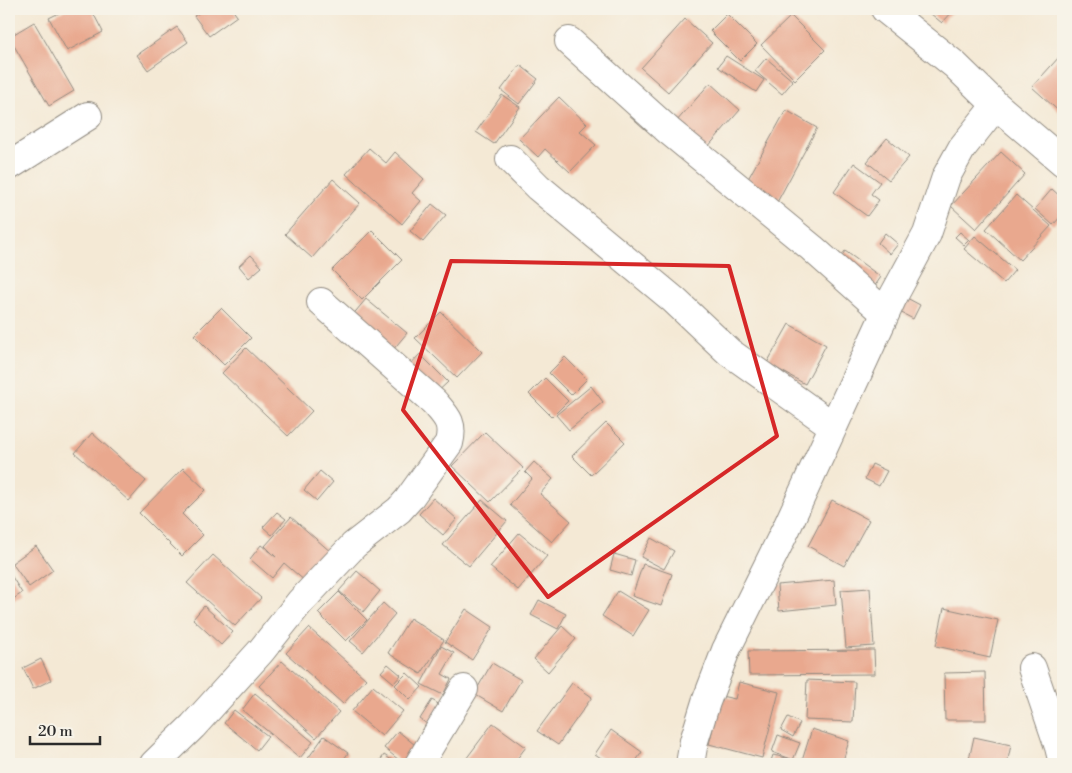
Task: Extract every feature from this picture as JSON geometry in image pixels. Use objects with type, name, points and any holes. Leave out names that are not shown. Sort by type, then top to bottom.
[{"type":"street","points":[[891,11],[955,65],[996,105],[1063,162]]},
{"type":"street","points":[[569,41],[668,131],[812,248],[886,313]]},
{"type":"street","points":[[690,764],[694,741],[706,702],[726,650],[787,527],[886,313],[927,234],[946,178],[967,141],[996,105]]},
{"type":"street","points":[[9,166],[88,116]]},
{"type":"street","points":[[510,159],[538,187],[674,300],[729,352],[833,426]]},
{"type":"street","points":[[154,764],[193,726],[261,651],[300,602],[354,545],[399,510],[449,443],[452,432],[450,424],[434,402],[321,302]]},
{"type":"street","points":[[1032,668],[1063,763]]},
{"type":"street","points":[[418,764],[464,689]]},
{"type":"highlighted area","points":[[451,261],[729,266],[777,436],[548,597],[403,410]]},
{"type":"building","points":[[67,9],[91,9],[103,32],[67,51],[49,18]]},
{"type":"building","points":[[205,9],[232,9],[237,16],[209,36],[194,16]]},
{"type":"building","points":[[925,9],[955,9],[942,23]]},
{"type":"building","points":[[727,14],[757,44],[740,61],[710,31]]},
{"type":"building","points":[[791,16],[825,50],[795,80],[761,45]]},
{"type":"building","points":[[685,19],[712,43],[668,92],[641,68]]},
{"type":"building","points":[[34,22],[74,91],[49,106],[9,37]]},
{"type":"building","points":[[177,27],[188,42],[148,70],[137,55]]},
{"type":"building","points":[[726,56],[764,80],[756,92],[718,67]]},
{"type":"building","points":[[1060,56],[1063,59],[1063,115],[1032,87]]},
{"type":"building","points":[[766,58],[793,81],[782,94],[755,71]]},
{"type":"building","points":[[520,65],[538,79],[519,104],[501,90]]},
{"type":"building","points":[[710,83],[740,110],[706,149],[676,122]]},
{"type":"building","points":[[502,95],[520,107],[494,144],[476,132]]},
{"type":"building","points":[[559,97],[587,124],[580,131],[596,145],[570,172],[545,149],[538,157],[519,139]]},
{"type":"building","points":[[786,110],[817,128],[775,206],[743,188]]},
{"type":"building","points":[[887,138],[909,157],[889,180],[867,162]]},
{"type":"building","points":[[369,148],[386,163],[395,152],[424,179],[412,193],[421,201],[402,224],[346,174]]},
{"type":"building","points":[[1001,152],[1025,174],[976,229],[951,206]]},
{"type":"building","points":[[854,163],[880,182],[871,194],[879,200],[867,216],[834,192]]},
{"type":"building","points":[[333,179],[360,203],[312,258],[285,234]]},
{"type":"building","points":[[1052,189],[1063,199],[1063,214],[1053,225],[1035,209]]},
{"type":"building","points":[[1016,195],[1051,226],[1020,260],[986,229]]},
{"type":"building","points":[[432,204],[446,215],[423,242],[410,231]]},
{"type":"building","points":[[372,230],[402,260],[362,300],[332,270]]},
{"type":"building","points":[[960,232],[969,240],[964,245],[955,237]]},
{"type":"building","points":[[885,233],[898,244],[890,254],[878,243]]},
{"type":"building","points":[[975,236],[1015,270],[1004,283],[964,249]]},
{"type":"building","points":[[845,251],[881,277],[872,290],[836,264]]},
{"type":"building","points":[[251,255],[262,267],[249,278],[239,266]]},
{"type":"building","points":[[905,297],[920,305],[913,319],[898,311]]},
{"type":"building","points":[[366,299],[407,333],[392,351],[351,317]]},
{"type":"building","points":[[221,308],[251,338],[224,365],[194,335]]},
{"type":"building","points":[[441,312],[482,352],[457,378],[415,338]]},
{"type":"building","points":[[789,324],[826,345],[805,384],[767,363]]},
{"type":"building","points":[[246,348],[312,411],[288,436],[222,373]]},
{"type":"building","points":[[420,354],[448,382],[433,396],[406,369]]},
{"type":"building","points":[[565,357],[587,379],[571,395],[549,373]]},
{"type":"building","points":[[545,378],[568,401],[552,417],[529,394]]},
{"type":"building","points":[[591,386],[603,402],[569,430],[556,415]]},
{"type":"building","points":[[606,423],[625,442],[591,475],[572,456]]},
{"type":"building","points":[[485,432],[523,468],[490,502],[452,466]]},
{"type":"building","points":[[92,433],[146,481],[129,501],[75,453]]},
{"type":"building","points":[[534,462],[553,479],[540,494],[571,521],[552,542],[510,505],[532,479],[525,472]]},
{"type":"building","points":[[872,464],[887,471],[879,486],[865,479]]},
{"type":"building","points":[[183,468],[206,490],[182,514],[203,535],[182,556],[139,513]]},
{"type":"building","points":[[320,471],[333,482],[317,501],[304,490]]},
{"type":"building","points":[[433,498],[457,519],[443,535],[419,514]]},
{"type":"building","points":[[482,500],[507,521],[469,566],[443,545]]},
{"type":"building","points":[[832,500],[869,520],[844,566],[808,546]]},
{"type":"building","points":[[277,512],[286,519],[272,535],[263,527]]},
{"type":"building","points":[[291,517],[332,553],[306,582],[284,563],[272,578],[250,559],[261,545],[276,557],[265,546]]},
{"type":"building","points":[[519,533],[547,556],[518,590],[490,567]]},
{"type":"building","points":[[651,538],[674,551],[664,569],[641,557]]},
{"type":"building","points":[[36,546],[53,570],[29,587],[12,563]]},
{"type":"building","points":[[614,554],[635,560],[631,576],[610,570]]},
{"type":"building","points":[[213,555],[261,598],[235,626],[187,583]]},
{"type":"building","points":[[643,564],[672,574],[661,606],[632,596]]},
{"type":"building","points":[[357,571],[380,591],[363,612],[339,591]]},
{"type":"building","points":[[9,572],[22,593],[9,602]]},
{"type":"building","points":[[834,580],[836,605],[779,611],[777,585]]},
{"type":"building","points":[[870,588],[874,646],[846,648],[841,590]]},
{"type":"building","points":[[618,591],[649,610],[633,636],[602,616]]},
{"type":"building","points":[[339,592],[367,620],[346,641],[318,613]]},
{"type":"building","points":[[539,600],[566,614],[558,629],[531,615]]},
{"type":"building","points":[[383,603],[395,614],[363,652],[350,641]]},
{"type":"building","points":[[204,606],[233,632],[221,645],[193,619]]},
{"type":"building","points":[[944,608],[998,620],[990,658],[936,646]]},
{"type":"building","points":[[466,609],[493,627],[472,660],[445,642]]},
{"type":"building","points":[[410,618],[444,640],[421,674],[388,653]]},
{"type":"building","points":[[562,626],[576,639],[548,672],[534,659]]},
{"type":"building","points":[[309,628],[366,679],[343,704],[286,653]]},
{"type":"building","points":[[441,646],[454,653],[442,674],[451,679],[443,695],[421,684]]},
{"type":"building","points":[[874,650],[875,674],[749,675],[748,651]]},
{"type":"building","points":[[41,659],[51,680],[33,689],[23,668]]},
{"type":"building","points":[[282,661],[339,712],[316,738],[259,686]]},
{"type":"building","points":[[492,663],[521,680],[503,711],[474,694]]},
{"type":"building","points":[[388,664],[401,675],[394,683],[381,672]]},
{"type":"building","points":[[985,672],[986,720],[945,720],[944,673]]},
{"type":"building","points":[[407,673],[422,687],[410,700],[395,685]]},
{"type":"building","points":[[807,680],[855,682],[853,722],[805,720]]},
{"type":"building","points":[[739,682],[779,692],[762,758],[709,744],[721,696],[735,699]]},
{"type":"building","points":[[572,683],[592,697],[558,745],[537,731]]},
{"type":"building","points":[[373,686],[403,711],[382,736],[352,711]]},
{"type":"building","points":[[255,693],[313,742],[300,758],[242,710]]},
{"type":"building","points":[[432,700],[443,707],[431,727],[420,719]]},
{"type":"building","points":[[234,710],[268,736],[257,750],[224,723]]},
{"type":"building","points":[[788,717],[800,723],[793,737],[781,730]]},
{"type":"building","points":[[493,723],[526,747],[513,764],[473,764],[466,759]]},
{"type":"building","points":[[812,729],[849,741],[842,764],[801,764]]},
{"type":"building","points":[[611,730],[642,752],[634,764],[610,764],[595,754]]},
{"type":"building","points":[[398,731],[420,749],[408,764],[404,764],[384,748]]},
{"type":"building","points":[[778,735],[800,743],[793,760],[800,762],[800,764],[770,764],[773,755],[791,759],[772,752]]},
{"type":"building","points":[[324,736],[348,753],[341,764],[304,764]]},
{"type":"building","points":[[974,737],[1011,745],[1007,764],[968,764]]},
{"type":"building","points":[[384,755],[398,764],[378,764]]}]
